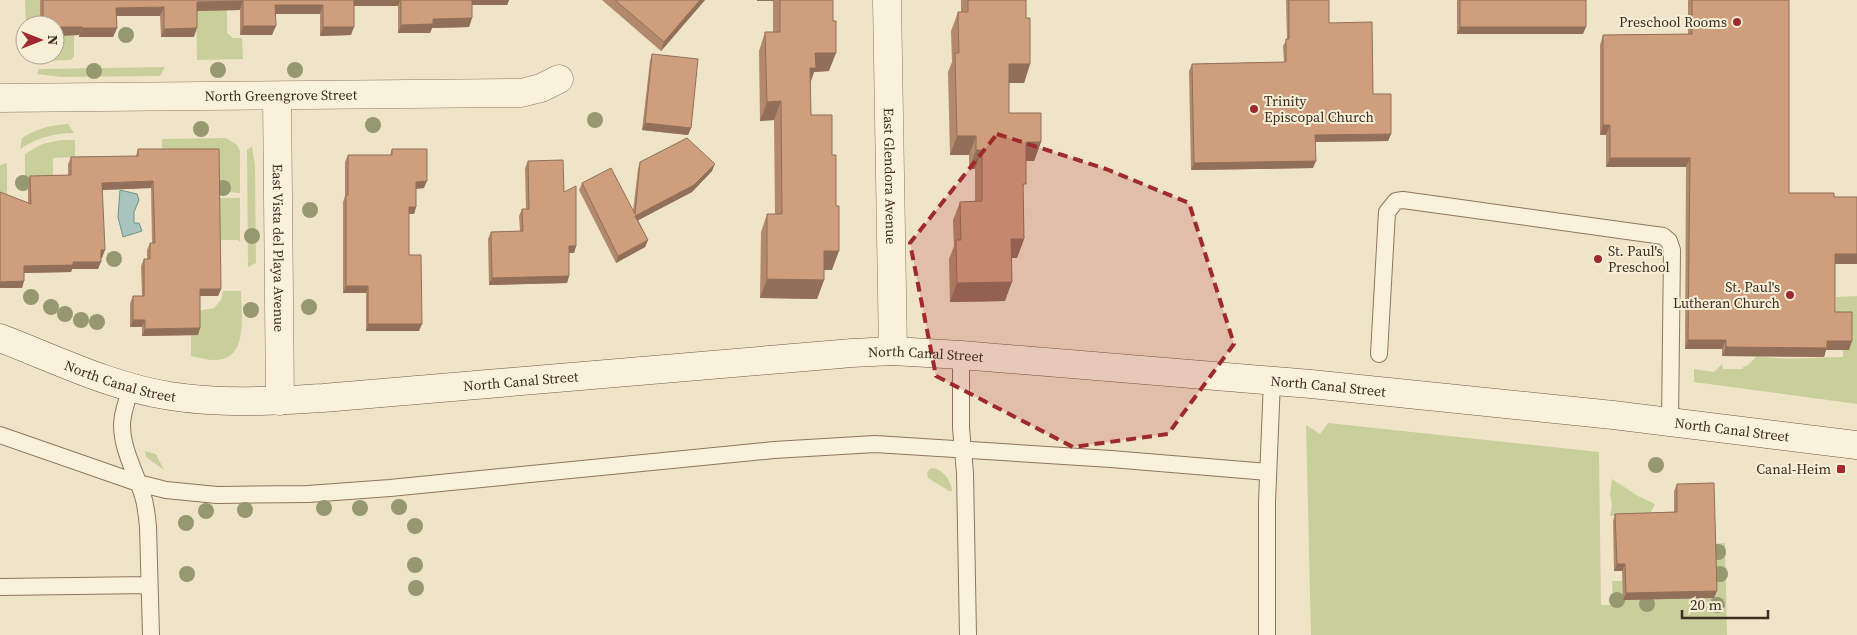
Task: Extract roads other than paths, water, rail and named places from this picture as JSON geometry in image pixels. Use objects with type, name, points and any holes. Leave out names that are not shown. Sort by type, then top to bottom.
[{"type":"street","name":"East Glendora Avenue","points":[[887,0],[892,351]]},
{"type":"street","name":"North Greengrove Street","points":[[0,98],[521,93],[541,88],[560,79]]},
{"type":"street","name":"East Vista del Playa Avenue","points":[[277,96],[280,401]]},
{"type":"street","name":"North Canal Street","points":[[0,338],[131,387],[171,396],[236,400],[280,401],[892,351],[961,354],[1272,381],[1670,422],[1857,444]]},
{"type":"lane","points":[[1379,354],[1387,212],[1396,201],[1412,201],[1663,236],[1669,241],[1672,250],[1670,422]]},
{"type":"lane","points":[[961,354],[961,428],[968,635]]},
{"type":"lane","points":[[1267,635],[1268,472],[1272,381]]},
{"type":"lane","points":[[131,387],[122,428],[127,452],[143,496],[148,519],[151,635]]},
{"type":"lane","points":[[0,435],[138,483],[190,494],[308,494],[764,450],[883,444],[1111,459],[1268,472]]},
{"type":"lane","points":[[0,587],[149,585]]},
{"type":"water","points":[[120,190],[137,194],[139,200],[134,212],[134,223],[139,223],[142,231],[123,237],[118,217]]},
{"type":"place","name":"Preschool Rooms","points":[[1737,22]]},
{"type":"place","name":"Trinity Episcopal Church","points":[[1254,109]]},
{"type":"place","name":"St. Paul's Preschool","points":[[1598,259]]},
{"type":"place","name":"St. Paul's Lutheran Church","points":[[1790,295]]},
{"type":"place","name":"Canal-Heim","points":[[1841,469]]}]
